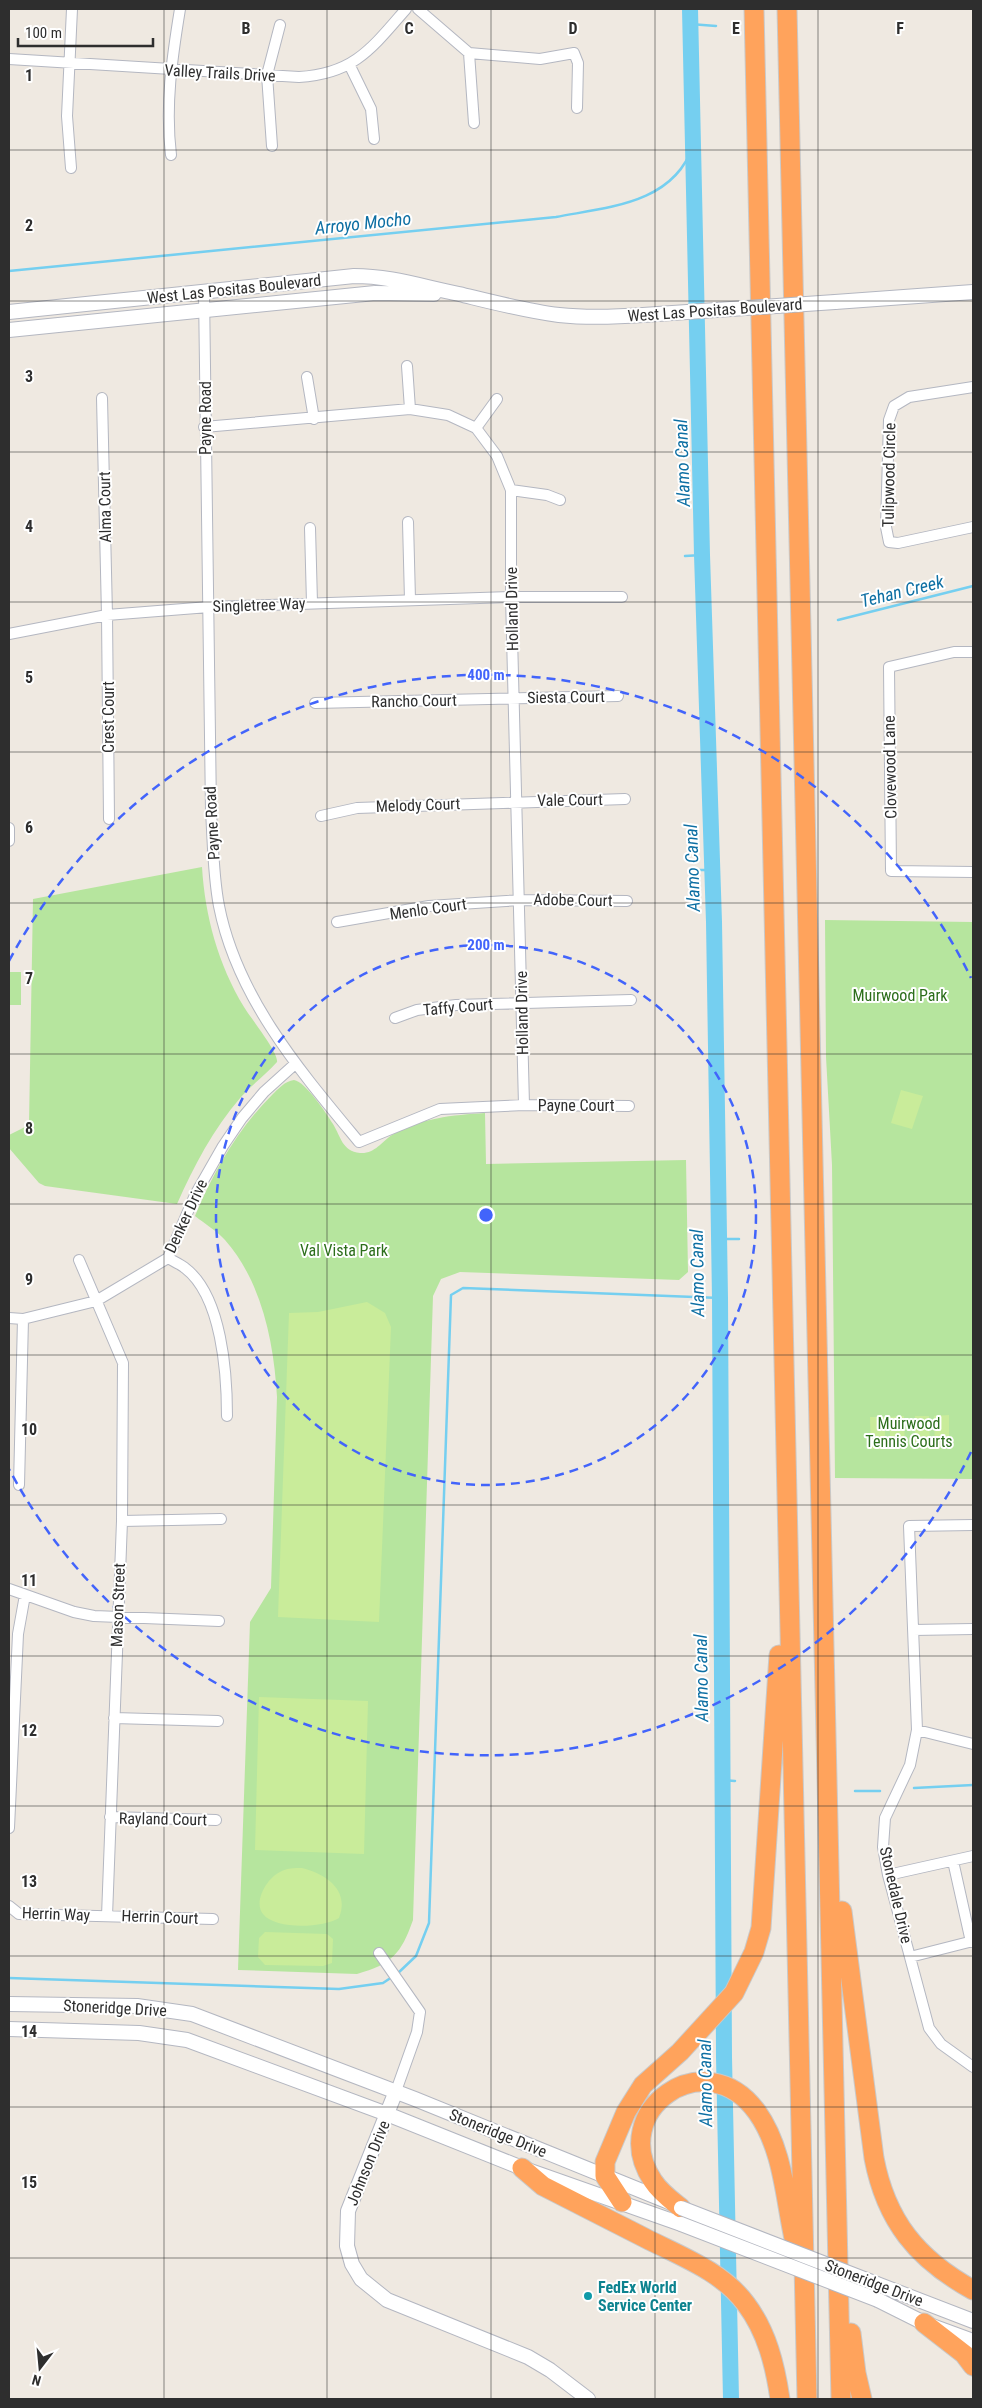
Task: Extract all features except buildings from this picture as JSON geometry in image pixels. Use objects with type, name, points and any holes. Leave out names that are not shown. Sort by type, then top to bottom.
[{"type":"highway","points":[[754,9],[807,2399]]},
{"type":"highway","points":[[787,9],[841,2399]]},
{"type":"highway","points":[[622,2202],[605,2176],[604,2162],[635,2096],[654,2075],[680,2052],[734,1993],[754,1952],[761,1928],[782,1613],[788,1582]]},
{"type":"highway","points":[[830,1848],[841,1870],[842,1903],[850,1973],[874,2158],[883,2198],[905,2236],[938,2268],[973,2290]]},
{"type":"highway","points":[[681,2216],[653,2181],[644,2162],[641,2141],[649,2113],[658,2100],[685,2084],[700,2080],[714,2082],[729,2087],[743,2097],[757,2112],[768,2133],[781,2172],[804,2285]]},
{"type":"highway","points":[[522,2168],[543,2186],[674,2252],[718,2276],[733,2288],[746,2302],[764,2332],[774,2364],[780,2399]]},
{"type":"highway","points":[[838,2272],[850,2293],[852,2347],[862,2399]]},
{"type":"highway","points":[[924,2323],[964,2354],[973,2366]]},
{"type":"main road","name":"West Las Positas Boulevard","points":[[9,312],[354,276],[378,276],[558,315],[596,317],[973,292]]},
{"type":"main road","name":"West Las Positas Boulevard","points":[[9,330],[375,293],[458,294]]},
{"type":"main road","name":"Stoneridge Drive","points":[[9,2004],[137,2006],[192,2014],[396,2091],[605,2176],[681,2216],[878,2300],[924,2323],[973,2341]]},
{"type":"main road","name":"Stoneridge Drive","points":[[9,2029],[139,2033],[187,2040],[387,2114],[522,2168],[622,2202],[681,2216],[877,2284],[973,2321]]},
{"type":"main road","name":"Johnson Drive","points":[[396,2091],[348,2212],[347,2246],[352,2264],[361,2279],[387,2300],[528,2358],[550,2370],[588,2399]]},
{"type":"street","points":[[72,9],[67,116],[72,168]]},
{"type":"street","points":[[171,156],[168,133],[170,70],[180,9]]},
{"type":"street","name":"Valley Trails Drive","points":[[9,59],[170,70],[318,76],[350,66],[386,32],[406,9]]},
{"type":"street","points":[[418,9],[469,53],[540,59],[574,53],[578,62],[576,108]]},
{"type":"street","points":[[272,146],[267,75],[280,25]]},
{"type":"street","points":[[469,53],[474,123]]},
{"type":"street","points":[[350,66],[371,109],[374,139]]},
{"type":"street","name":"Payne Road","points":[[204,292],[204,427],[209,607],[210,811],[219,905],[229,942],[243,976],[295,1064],[359,1142],[440,1109],[524,1105]]},
{"type":"street","points":[[407,366],[410,409]]},
{"type":"street","points":[[307,377],[314,419]]},
{"type":"street","name":"Tulipwood Circle","points":[[973,387],[909,397],[894,406],[889,420],[886,527],[889,542],[898,543],[973,527]]},
{"type":"street","name":"Alma Court","points":[[102,398],[108,615]]},
{"type":"street","points":[[476,428],[497,399]]},
{"type":"street","name":"Holland Drive","points":[[204,427],[314,419],[410,409],[448,415],[476,428],[497,456],[512,490],[511,596],[524,1105]]},
{"type":"street","points":[[512,490],[547,495],[560,500]]},
{"type":"street","points":[[408,522],[410,600]]},
{"type":"street","points":[[310,528],[312,603]]},
{"type":"street","name":"Singletree Way","points":[[9,634],[108,615],[209,607],[511,596],[622,597]]},
{"type":"street","name":"Crest Court","points":[[108,615],[109,819]]},
{"type":"street","name":"Clovewood Lane","points":[[973,652],[954,652],[889,667],[891,871],[973,872]]},
{"type":"street","name":"Siesta Court","points":[[514,698],[618,696]]},
{"type":"street","name":"Rancho Court","points":[[315,703],[514,698]]},
{"type":"street","name":"Vale Court","points":[[516,801],[625,800]]},
{"type":"street","name":"Melody Court","points":[[321,816],[357,808],[516,801]]},
{"type":"street","points":[[9,828],[9,841]]},
{"type":"street","name":"Adobe Court","points":[[520,900],[627,901]]},
{"type":"street","name":"Menlo Court","points":[[338,922],[429,906],[520,900]]},
{"type":"street","name":"Taffy Court","points":[[395,1018],[417,1010],[446,1006],[631,1000]]},
{"type":"street","name":"Denker Drive","points":[[9,1318],[23,1319],[96,1301],[168,1258],[195,1195],[223,1146],[242,1118],[264,1092],[295,1064]]},
{"type":"street","name":"Payne Court","points":[[524,1105],[629,1106]]},
{"type":"street","points":[[168,1258],[185,1268],[199,1284],[209,1303],[224,1350],[227,1376],[227,1416]]},
{"type":"street","name":"Mason Street","points":[[79,1260],[123,1363],[122,1521],[107,1916]]},
{"type":"street","points":[[19,1484],[23,1319]]},
{"type":"street","points":[[122,1521],[221,1519]]},
{"type":"street","name":"Stonedale Drive","points":[[973,1525],[909,1526],[917,1730],[910,1765],[885,1818],[883,1847],[888,1875],[932,2034],[941,2044],[973,2068]]},
{"type":"street","points":[[9,1589],[74,1612],[118,1618],[219,1621]]},
{"type":"street","points":[[9,1828],[18,1634],[24,1594]]},
{"type":"street","points":[[913,1630],[973,1629]]},
{"type":"street","points":[[114,1718],[218,1721]]},
{"type":"street","points":[[917,1730],[973,1744]]},
{"type":"street","name":"Rayland Court","points":[[110,1818],[216,1820]]},
{"type":"street","points":[[888,1875],[973,1856]]},
{"type":"street","points":[[910,1957],[972,1941],[953,1861]]},
{"type":"street","name":"Herrin Way","points":[[9,1906],[19,1914],[107,1916]]},
{"type":"street","name":"Herrin Court","points":[[107,1916],[213,1919]]},
{"type":"street","name":"Johnson Drive","points":[[379,1953],[420,2012],[417,2032],[396,2091]]},
{"type":"green space","points":[[202,867],[206,904],[220,957],[235,991],[274,1051],[277,1062],[231,1109],[197,1162],[177,1204],[45,1186],[39,1183],[9,1148],[9,1135],[29,1125],[33,899]]},
{"type":"green space","name":"Muirwood Park","points":[[825,920],[973,922],[973,1479],[835,1478],[832,1165],[826,1057]]},
{"type":"green space","points":[[9,972],[21,972],[21,1005],[9,1005]]},
{"type":"green space","name":"Val Vista Park","points":[[294,1080],[304,1086],[315,1099],[333,1124],[340,1138],[354,1152],[370,1152],[392,1135],[425,1121],[449,1116],[485,1113],[486,1164],[686,1160],[688,1272],[679,1280],[460,1272],[441,1279],[433,1296],[413,1920],[409,1932],[394,1956],[379,1966],[357,1974],[238,1970],[250,1622],[271,1588],[277,1397],[269,1335],[257,1294],[238,1257],[225,1240],[195,1216],[218,1167],[237,1137],[259,1108],[277,1090]]},
{"type":"green space","points":[[901,1090],[923,1096],[912,1129],[891,1123]]},
{"type":"green space","points":[[367,1302],[385,1313],[391,1327],[379,1622],[278,1617],[289,1313],[318,1312]]},
{"type":"green space","points":[[949,1415],[949,1447],[935,1448],[934,1416]]},
{"type":"green space","points":[[904,1416],[905,1448],[890,1449],[890,1417]]},
{"type":"green space","points":[[915,1416],[929,1416],[930,1448],[915,1448]]},
{"type":"green space","points":[[870,1417],[885,1417],[885,1449],[871,1449]]},
{"type":"green space","points":[[259,1697],[368,1701],[364,1854],[255,1850]]},
{"type":"green space","points":[[302,1868],[319,1874],[334,1885],[341,1899],[342,1908],[339,1918],[322,1924],[300,1926],[278,1923],[263,1914],[260,1909],[261,1897],[270,1879],[285,1870]]},
{"type":"green space","points":[[265,1932],[327,1934],[333,1939],[332,1963],[323,1966],[265,1965],[258,1957],[259,1938]]},
{"type":"waterway","name":"Alamo Canal","points":[[690,9],[702,555],[714,922],[720,1298],[724,2057],[731,2399]]},
{"type":"waterway","points":[[690,24],[716,26]]},
{"type":"waterway","name":"Arroyo Mocho","points":[[9,271],[556,217],[597,210],[636,200],[655,191],[670,180],[684,165],[693,146]]},
{"type":"waterway","points":[[685,556],[702,555]]},
{"type":"waterway","name":"Tehan Creek","points":[[838,620],[973,586]]},
{"type":"waterway","points":[[693,870],[712,870]]},
{"type":"waterway","points":[[719,1239],[739,1239]]},
{"type":"waterway","points":[[397,1974],[416,1956],[429,1923],[451,1295],[463,1288],[720,1298]]},
{"type":"waterway","points":[[722,1780],[735,1781]]},
{"type":"waterway","points":[[914,1788],[973,1785]]},
{"type":"waterway","points":[[855,1791],[880,1791]]},
{"type":"waterway","points":[[9,1978],[339,1989],[383,1983],[392,1977]]},
{"type":"place","name":"FedEx World Service Center","points":[[588,2296]]},
{"type":"park label","name":"Muirwood Tennis Courts","points":[[909,1432]]}]
